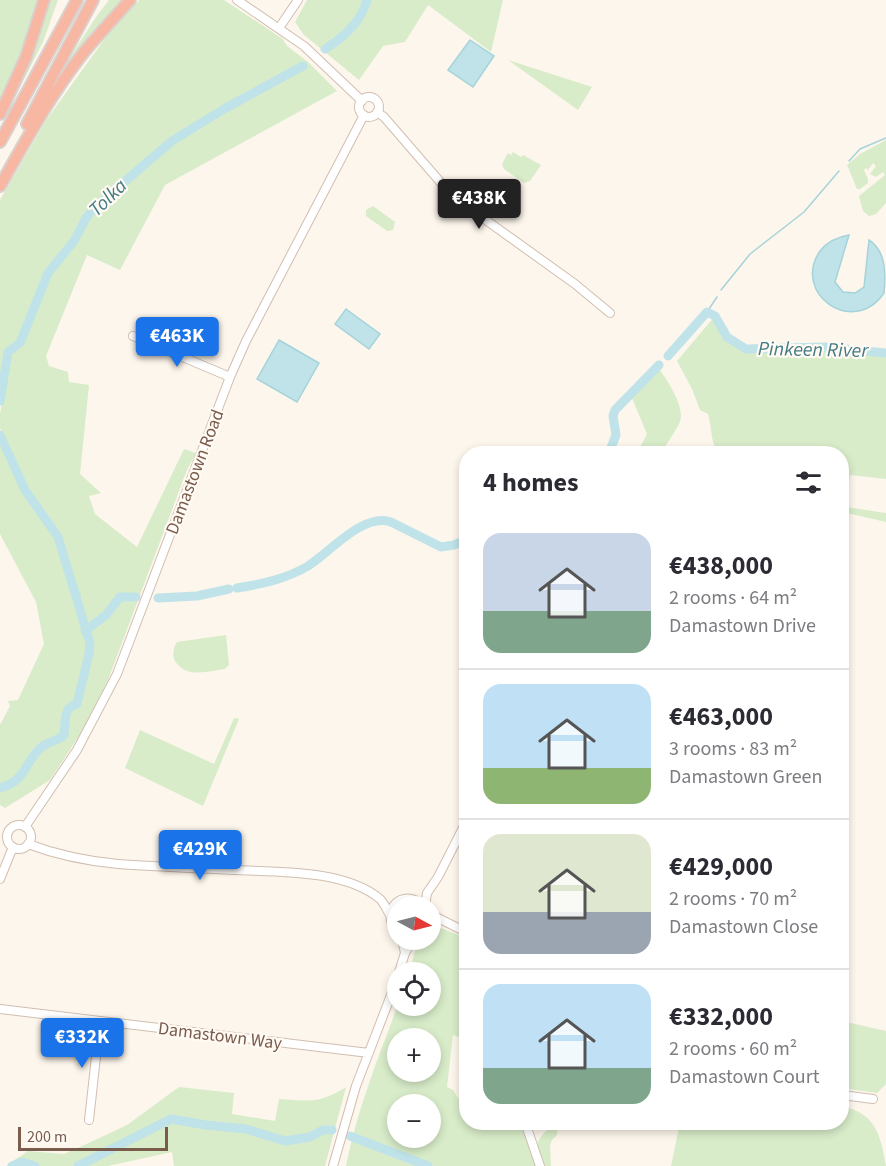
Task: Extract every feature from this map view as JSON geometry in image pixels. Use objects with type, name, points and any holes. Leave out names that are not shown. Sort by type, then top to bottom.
[{"type":"highway","points":[[0,114],[26,57],[44,0]]},
{"type":"highway","points":[[0,142],[77,0]]},
{"type":"highway","points":[[0,174],[93,0]]},
{"type":"highway","points":[[0,186],[39,117],[58,89],[84,52],[130,0]]},
{"type":"street","points":[[237,0],[304,46],[362,100]]},
{"type":"street","points":[[279,28],[298,0]]},
{"type":"street","points":[[375,99],[377,112],[370,117],[364,115],[359,108],[362,100],[375,99]]},
{"type":"street","points":[[377,112],[384,117],[442,184],[465,205],[575,284],[610,313]]},
{"type":"street","name":"Damastown Road","points":[[26,827],[77,750],[117,674],[230,377],[261,312],[364,115]]},
{"type":"street","points":[[133,336],[230,377]]},
{"type":"street","points":[[0,826],[9,831]]},
{"type":"street","points":[[16,826],[26,827],[30,833],[28,844],[22,848],[13,847],[8,841],[9,831],[16,826]]},
{"type":"street","points":[[427,896],[459,836]]},
{"type":"street","points":[[28,844],[78,859],[108,863],[276,872],[322,877],[351,884],[381,900],[387,900]]},
{"type":"street","points":[[0,879],[13,847]]},
{"type":"street","points":[[420,896],[428,893]]},
{"type":"street","points":[[381,900],[387,910]]},
{"type":"street","points":[[441,920],[459,928]]},
{"type":"street","points":[[402,962],[407,950]]},
{"type":"street","points":[[333,1166],[346,1118],[387,1006]]},
{"type":"street","name":"Damastown Way","points":[[0,1009],[369,1053]]},
{"type":"street","points":[[89,1120],[100,1021]]},
{"type":"street","points":[[849,1096],[873,1099]]},
{"type":"street","points":[[528,1130],[540,1166]]},
{"type":"green space","points":[[0,0],[41,0],[22,58],[0,105]]},
{"type":"green space","points":[[47,0],[58,0],[43,42],[16,95],[12,94]]},
{"type":"green space","points":[[109,0],[126,0],[68,67],[65,65]]},
{"type":"green space","points":[[139,0],[224,0],[283,39],[287,46],[308,62],[337,91],[165,185],[120,270],[87,255],[46,356],[49,366],[68,372],[69,382],[89,385],[80,474],[101,493],[89,496],[95,514],[137,547],[184,449],[196,453],[187,470],[108,680],[81,733],[50,780],[5,808],[0,805],[0,725],[10,706],[8,701],[18,700],[44,644],[36,602],[0,534],[0,439],[6,457],[29,500],[58,539],[89,646],[82,677],[93,651],[68,555],[60,534],[41,511],[16,466],[0,428],[0,413],[7,380],[6,363],[11,353],[17,351],[25,339],[51,275],[76,244],[86,222],[96,208],[138,175],[146,165],[179,141],[175,135],[85,215],[74,238],[49,267],[21,338],[5,355],[0,392],[0,200],[47,119],[114,26]]},
{"type":"green space","points":[[307,0],[503,0],[491,52],[428,5],[405,42],[383,46],[359,80],[304,35],[295,22]]},
{"type":"green space","points":[[508,60],[592,87],[578,110]]},
{"type":"green space","points":[[886,140],[886,203],[876,214],[869,216],[863,211],[859,196],[885,175],[883,172],[876,177],[870,174],[876,166],[873,163],[868,170],[866,168],[864,170],[868,183],[857,189],[847,165],[860,154]]},
{"type":"green space","points":[[513,152],[541,165],[530,181],[524,183],[504,169],[502,164],[508,153],[511,155]]},
{"type":"green space","points":[[373,206],[395,222],[393,230],[387,231],[366,216],[366,210]]},
{"type":"green space","points":[[715,316],[727,337],[746,349],[825,347],[886,353],[886,479],[850,475],[849,483],[849,446],[714,446],[708,414],[700,410],[677,361]]},
{"type":"green space","points":[[660,370],[676,396],[681,411],[679,424],[665,446],[641,446],[647,434],[632,398]]},
{"type":"green space","points":[[849,507],[886,513],[886,522],[849,514]]},
{"type":"green space","points":[[226,635],[229,665],[225,669],[191,672],[180,667],[175,661],[173,652],[177,642]]},
{"type":"green space","points":[[234,718],[239,719],[203,806],[125,768],[140,730],[214,764]]},
{"type":"green space","points":[[441,928],[459,935],[459,1037],[453,1035],[447,1087],[453,1090],[459,1098],[459,1130],[525,1130],[537,1166],[346,1166],[362,1104],[387,1034],[387,1082],[441,1082],[441,1028],[389,1028],[394,1016],[441,1016],[441,962],[412,962],[415,950],[441,950]]},
{"type":"green space","points":[[849,1023],[886,1031],[886,1084],[877,1093],[849,1089]]},
{"type":"green space","points":[[179,1087],[234,1093],[232,1114],[275,1121],[279,1099],[321,1099],[346,1087],[325,1166],[174,1166],[172,1152],[108,1166],[6,1166],[28,1151],[64,1154],[93,1141],[127,1125]]},
{"type":"green space","points":[[849,1109],[862,1114],[874,1127],[886,1166],[671,1166],[678,1130],[849,1130]]},
{"type":"green space","points":[[557,1130],[550,1146],[551,1166],[540,1166],[536,1153],[537,1146],[540,1138],[547,1131]]},
{"type":"water","points":[[470,40],[494,56],[473,87],[448,70]]},
{"type":"water","points":[[849,235],[835,282],[843,292],[855,293],[864,287],[869,240],[879,250],[885,271],[884,293],[871,306],[857,311],[842,311],[830,305],[819,295],[813,282],[813,267],[820,251],[833,240]]},
{"type":"water","points":[[346,309],[380,334],[369,349],[335,324]]},
{"type":"water","points":[[279,340],[319,363],[297,402],[257,379]]},
{"type":"waterway","name":"Tolka","points":[[325,49],[350,29],[367,0]]},
{"type":"waterway","name":"Tolka","points":[[0,401],[8,352],[20,343],[48,273],[74,241],[86,218],[95,207],[172,141],[224,109],[303,66]]},
{"type":"waterway","points":[[849,161],[860,149],[886,138]]},
{"type":"waterway","points":[[721,290],[750,254],[804,212],[839,171]]},
{"type":"waterway","points":[[707,312],[717,297]]},
{"type":"waterway","name":"Pinkeen River","points":[[668,356],[707,312],[715,316],[727,337],[746,349],[825,347],[886,353]]},
{"type":"waterway","name":"Pinkeen River","points":[[612,446],[616,435],[613,416],[615,410],[659,365]]},
{"type":"waterway","name":"Tolka","points":[[0,435],[25,490],[58,537],[90,643],[77,704],[67,712],[64,735],[43,746],[16,780],[0,788]]},
{"type":"waterway","name":"Pinkeen River","points":[[237,588],[256,585],[300,571],[359,528],[381,520],[391,522],[441,547],[459,543]]},
{"type":"waterway","name":"Pinkeen River","points":[[158,598],[197,596],[229,589]]},
{"type":"waterway","name":"Tolka","points":[[76,595],[80,594]]},
{"type":"waterway","name":"Pinkeen River","points":[[85,631],[106,615],[120,597],[136,597]]},
{"type":"waterway","name":"Pinkeen River","points":[[78,1166],[171,1119],[246,1129],[285,1141],[310,1137],[323,1130],[332,1130]]},
{"type":"waterway","name":"Pinkeen River","points":[[350,1136],[428,1166]]},
{"type":"waterway","name":"Pinkeen River","points":[[12,1166],[22,1162],[35,1166]]}]
